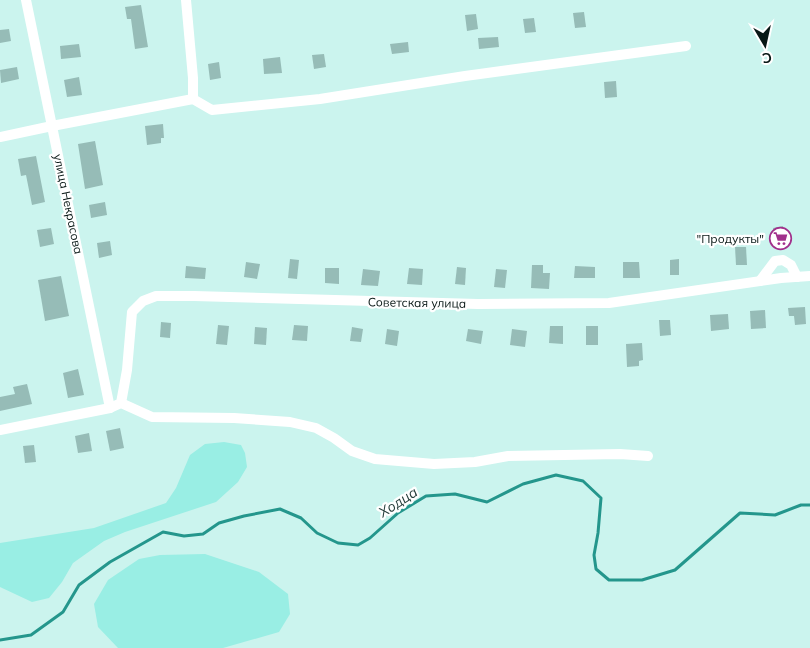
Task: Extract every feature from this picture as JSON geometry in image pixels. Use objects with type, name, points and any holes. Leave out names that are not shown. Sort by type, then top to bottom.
[{"type":"street","name":"улица Некрасова","points":[[26,0],[110,408]]},
{"type":"street","points":[[186,0],[193,99]]},
{"type":"street","points":[[0,137],[193,99],[212,110],[320,100],[465,76],[686,46]]},
{"type":"street","points":[[760,281],[775,261],[783,260],[791,265],[797,277]]},
{"type":"street","name":"Советская улица","points":[[121,403],[127,370],[132,312],[144,301],[156,296],[469,304],[609,303],[760,281],[810,276]]},
{"type":"street","points":[[0,430],[110,408],[121,403],[152,416],[234,418],[290,422],[316,428],[352,451],[375,459],[434,464],[475,462],[508,456],[620,454],[648,456]]},
{"type":"shaded area","points":[[224,442],[241,445],[245,453],[247,467],[238,482],[216,502],[125,532],[104,541],[73,563],[62,582],[49,598],[32,602],[0,587],[0,543],[94,528],[166,503],[176,488],[190,455],[205,444]]},
{"type":"shaded area","points":[[205,554],[259,572],[288,594],[290,614],[279,632],[223,648],[118,648],[98,627],[94,604],[108,580],[139,559],[160,555]]},
{"type":"building","points":[[141,5],[148,47],[135,49],[131,19],[127,19],[125,7]]},
{"type":"building","points":[[584,12],[586,27],[575,28],[573,13]]},
{"type":"building","points":[[476,14],[478,29],[467,31],[465,15]]},
{"type":"building","points":[[534,18],[536,32],[525,33],[523,19]]},
{"type":"building","points":[[9,29],[11,41],[0,43],[0,30]]},
{"type":"building","points":[[498,37],[499,47],[479,49],[478,38]]},
{"type":"building","points":[[408,42],[409,52],[392,54],[390,44]]},
{"type":"building","points":[[79,44],[81,57],[61,59],[60,46]]},
{"type":"building","points":[[324,54],[326,67],[314,69],[312,55]]},
{"type":"building","points":[[280,57],[282,73],[264,74],[263,59]]},
{"type":"building","points":[[219,62],[221,78],[210,80],[208,64]]},
{"type":"building","points":[[17,67],[19,79],[1,83],[0,70]]},
{"type":"building","points":[[79,77],[82,95],[67,97],[64,80]]},
{"type":"building","points":[[616,81],[617,97],[605,98],[604,82]]},
{"type":"building","points":[[163,124],[164,138],[161,138],[161,143],[147,145],[145,126]]},
{"type":"building","points":[[95,141],[103,185],[85,189],[78,144]]},
{"type":"building","points":[[36,156],[45,202],[32,205],[26,175],[21,176],[18,159]]},
{"type":"building","points":[[105,202],[107,215],[91,218],[89,205]]},
{"type":"building","points":[[783,226],[786,247],[776,248],[773,228]]},
{"type":"building","points":[[51,228],[54,244],[40,247],[37,230]]},
{"type":"building","points":[[110,241],[112,255],[99,258],[97,243]]},
{"type":"building","points":[[735,247],[746,247],[747,265],[736,265]]},
{"type":"building","points":[[290,259],[299,260],[297,279],[288,278]]},
{"type":"building","points":[[679,259],[679,275],[670,275],[670,260]]},
{"type":"building","points":[[246,262],[260,264],[257,279],[244,277]]},
{"type":"building","points":[[623,262],[639,262],[640,278],[623,278]]},
{"type":"building","points":[[532,265],[543,265],[543,273],[550,273],[549,289],[531,288]]},
{"type":"building","points":[[186,266],[206,268],[205,279],[185,278]]},
{"type":"building","points":[[575,266],[595,267],[595,278],[574,278]]},
{"type":"building","points":[[457,267],[466,268],[465,285],[455,284]]},
{"type":"building","points":[[325,268],[339,268],[339,284],[325,283]]},
{"type":"building","points":[[409,268],[423,269],[422,285],[407,284]]},
{"type":"building","points":[[363,269],[380,271],[378,286],[361,285]]},
{"type":"building","points":[[496,269],[507,270],[505,288],[494,287]]},
{"type":"building","points":[[61,276],[69,316],[45,321],[38,280]]},
{"type":"building","points":[[805,307],[806,324],[795,325],[794,316],[789,316],[788,308]]},
{"type":"building","points":[[765,310],[766,328],[751,329],[750,311]]},
{"type":"building","points":[[728,314],[729,329],[711,331],[710,315]]},
{"type":"building","points":[[659,320],[670,320],[671,335],[660,336]]},
{"type":"building","points":[[161,322],[171,323],[170,338],[160,337]]},
{"type":"building","points":[[218,325],[229,326],[227,345],[216,344]]},
{"type":"building","points":[[294,325],[308,326],[307,341],[292,340]]},
{"type":"building","points":[[550,326],[563,326],[563,344],[549,343]]},
{"type":"building","points":[[586,326],[598,326],[598,345],[586,345]]},
{"type":"building","points":[[255,327],[267,328],[266,345],[254,344]]},
{"type":"building","points":[[352,327],[363,329],[361,342],[350,341]]},
{"type":"building","points":[[387,329],[399,331],[397,346],[385,344]]},
{"type":"building","points":[[468,329],[483,331],[481,344],[466,341]]},
{"type":"building","points":[[512,329],[527,331],[525,347],[510,345]]},
{"type":"building","points":[[642,343],[643,360],[639,361],[639,366],[627,367],[626,344]]},
{"type":"building","points":[[78,369],[84,395],[68,398],[63,373]]},
{"type":"building","points":[[27,384],[32,404],[0,411],[0,397],[15,394],[13,387]]},
{"type":"building","points":[[120,428],[124,448],[110,451],[106,431]]},
{"type":"building","points":[[89,433],[92,451],[78,453],[75,436]]},
{"type":"building","points":[[34,445],[36,462],[25,463],[23,446]]},
{"type":"waterway","name":"Ходца","points":[[0,640],[31,635],[63,612],[79,585],[110,562],[163,532],[184,536],[203,534],[219,523],[280,509],[301,518],[317,533],[338,543],[358,545],[370,538],[398,513],[426,496],[455,494],[487,502],[523,484],[556,475],[583,481],[601,498],[594,555],[596,569],[609,580],[642,580],[675,570],[740,513],[775,515],[801,505],[810,505]]},
{"type":"place","name":"\"Продукты\"","points":[[780,239]]}]
